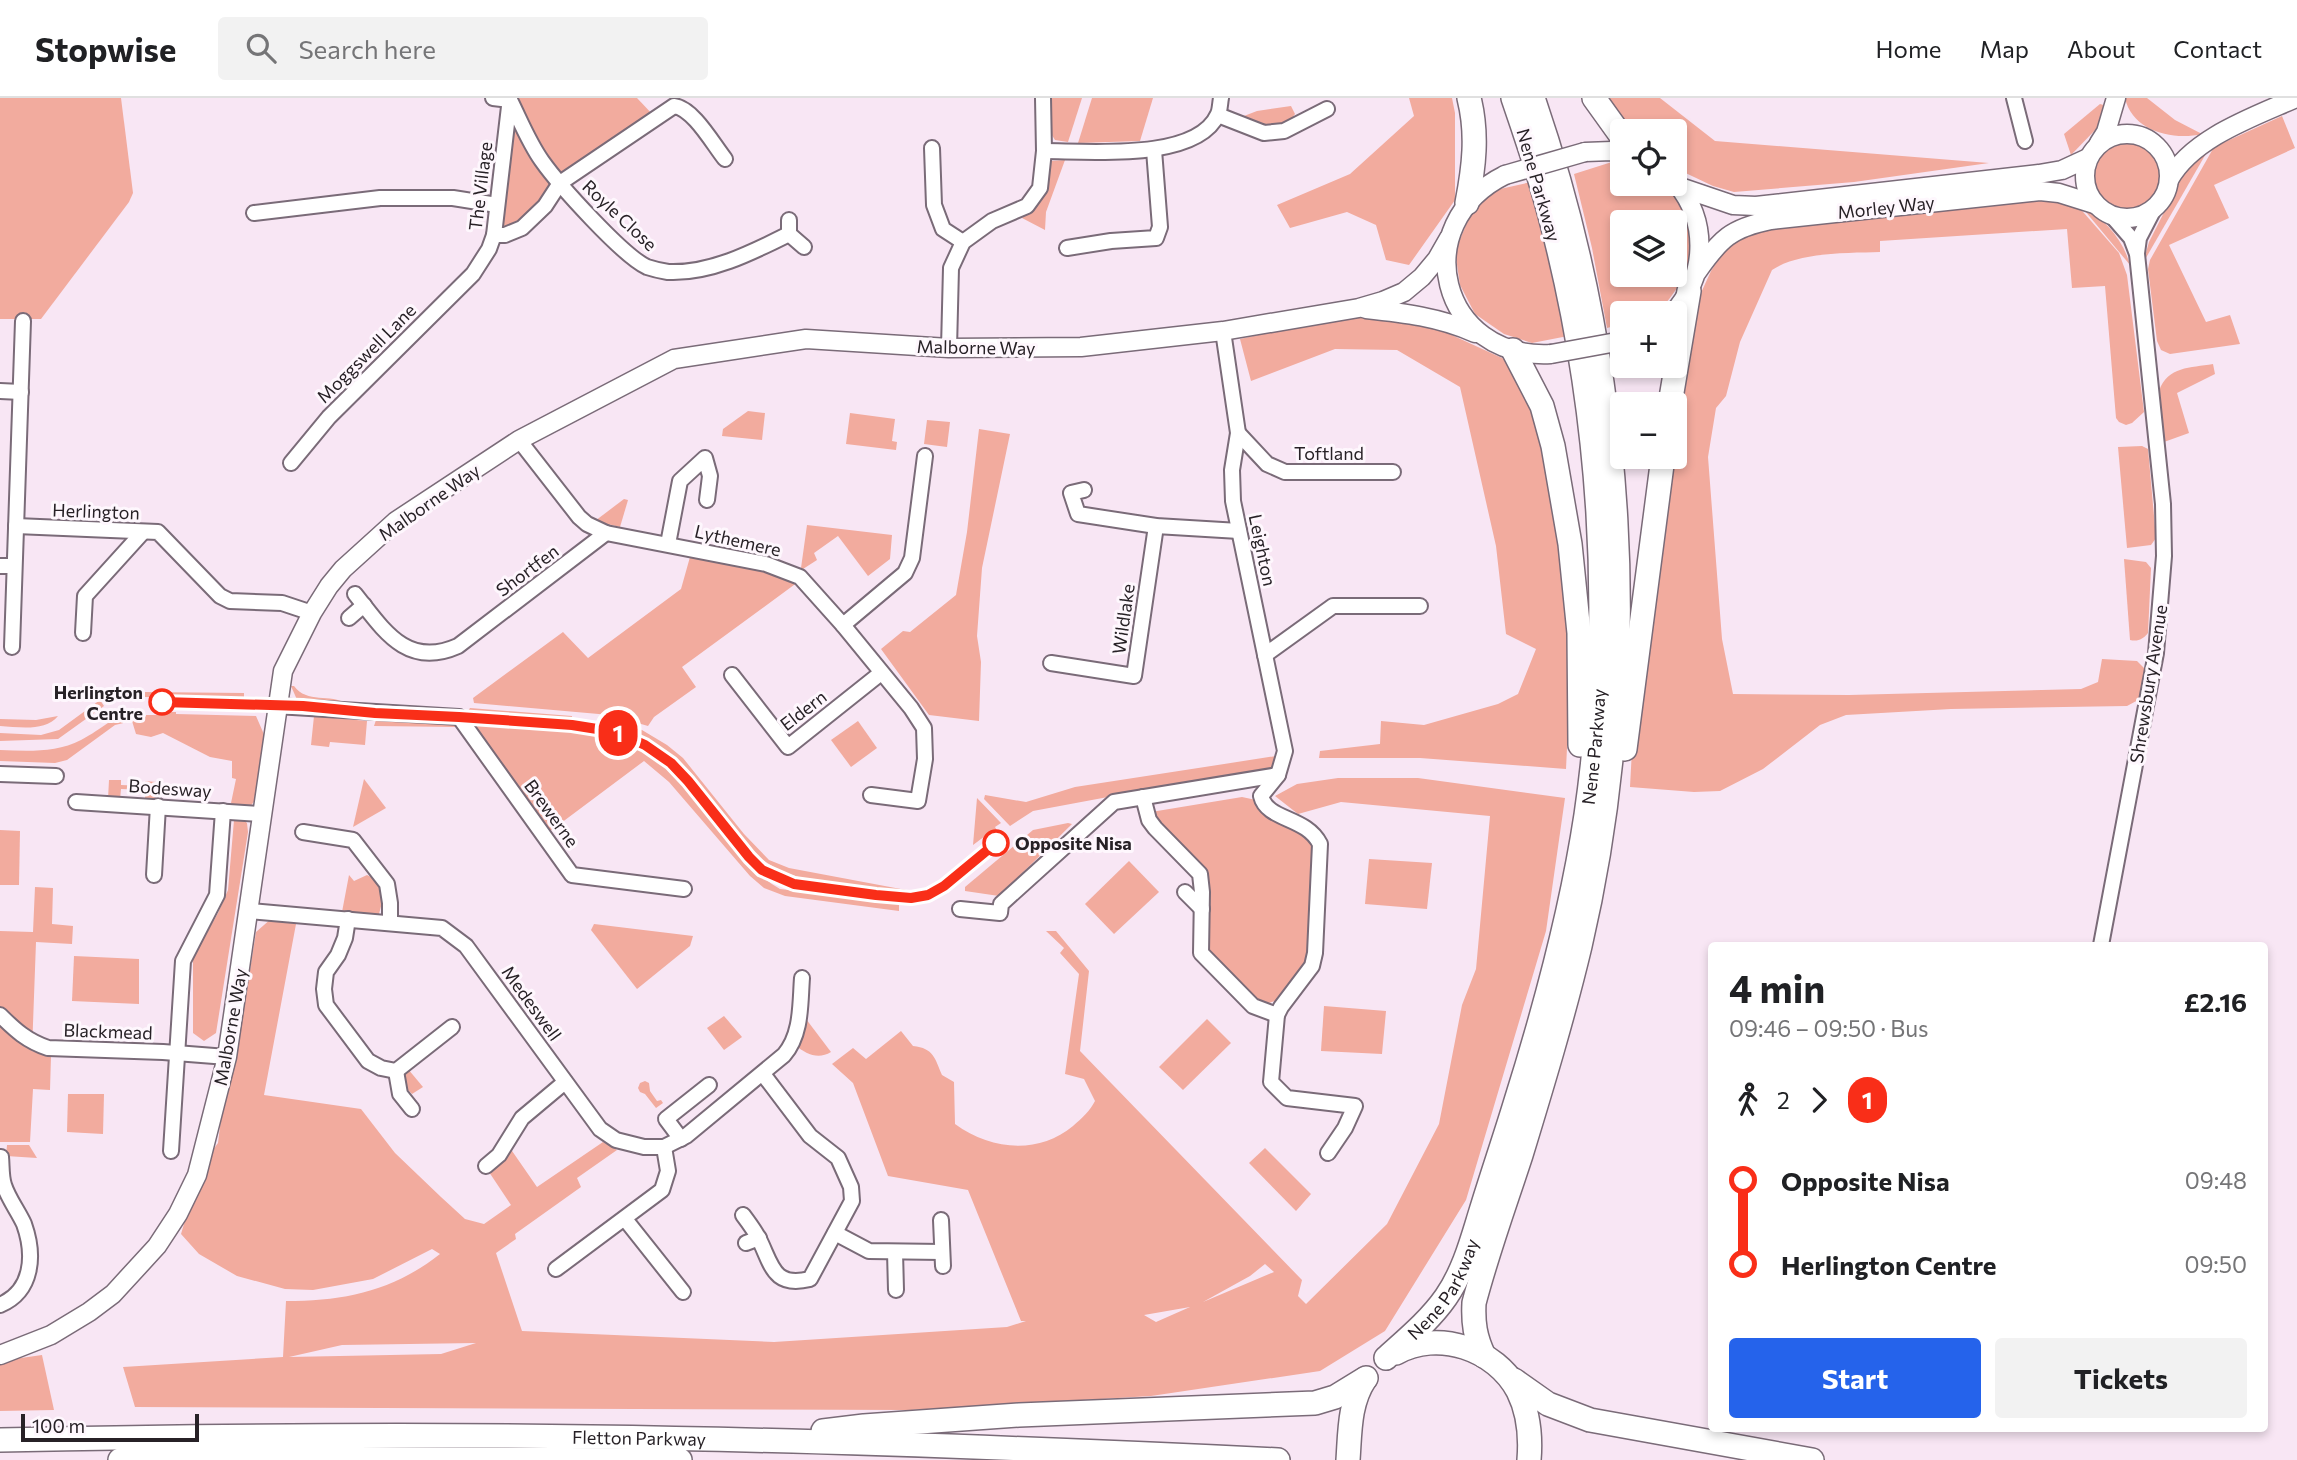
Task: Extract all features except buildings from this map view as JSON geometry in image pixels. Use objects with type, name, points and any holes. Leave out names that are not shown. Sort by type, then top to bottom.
[{"type":"highway","points":[[1467,203],[1475,150],[1469,98]]},
{"type":"highway","name":"Nene Parkway","points":[[1366,1378],[1433,1314],[1448,1295],[1470,1246],[1551,984],[1568,916],[1586,814],[1595,727],[1599,643],[1595,478],[1583,374],[1569,300],[1549,213],[1513,98]]},
{"type":"highway","name":"Nene Parkway","points":[[1484,1356],[1476,1339],[1474,1303],[1549,1061],[1591,894],[1609,774],[1617,643],[1618,560],[1613,478],[1601,371],[1567,208],[1533,98]]},
{"type":"highway","points":[[1594,98],[1610,120]]},
{"type":"highway","points":[[1672,392],[1693,281]]},
{"type":"highway","points":[[1513,351],[1542,406],[1553,446],[1570,544],[1579,633],[1580,744],[1586,814]]},
{"type":"highway","points":[[1591,894],[1608,853],[1615,815],[1661,469]]},
{"type":"highway","points":[[1387,1358],[1410,1347],[1435,1342],[1452,1343],[1484,1356],[1530,1393],[1548,1404],[1580,1417],[1812,1460]]},
{"type":"highway","points":[[1504,1372],[1517,1389],[1529,1427],[1529,1460]]},
{"type":"highway","points":[[1348,1460],[1352,1407],[1357,1391],[1366,1378]]},
{"type":"highway","points":[[750,1440],[864,1426],[1018,1415],[1315,1403],[1351,1389],[1366,1378]]},
{"type":"highway","name":"Fletton Parkway","points":[[0,1440],[250,1436],[590,1437],[950,1446],[1278,1460]]},
{"type":"highway","name":"Fletton Parkway","points":[[120,1460],[680,1460]]},
{"type":"street","points":[[493,98],[510,99]]},
{"type":"street","points":[[949,348],[951,268],[963,242],[992,221],[1027,206],[1040,188],[1044,151],[1043,98]]},
{"type":"street","points":[[1044,151],[1154,150],[1182,143],[1205,130],[1218,115],[1221,98]]},
{"type":"street","points":[[2014,98],[2025,141]]},
{"type":"street","points":[[2116,98],[2126,125],[2166,158],[2169,180],[2166,193],[2154,209],[2133,218],[2111,215],[2094,204],[2085,186],[2085,167],[2106,132],[2116,98]]},
{"type":"street","points":[[2169,180],[2186,155],[2257,115],[2296,98]]},
{"type":"street","name":"Royle Close","points":[[510,99],[540,159],[628,253],[647,267],[667,272],[693,270],[744,256],[789,227],[804,247]]},
{"type":"street","name":"The Village","points":[[473,274],[495,235],[510,99]]},
{"type":"street","points":[[495,235],[505,235],[522,228],[545,206],[560,183],[674,106],[681,107],[690,114],[725,159]]},
{"type":"street","points":[[1218,115],[1265,133],[1284,131],[1327,109]]},
{"type":"street","points":[[2093,151],[2109,137],[2122,134],[2143,138],[2167,148],[2200,146]]},
{"type":"street","points":[[932,148],[934,205],[943,229],[963,242]]},
{"type":"street","points":[[1067,248],[1156,238],[1160,227],[1154,150]]},
{"type":"street","points":[[1467,203],[1491,182],[1505,175],[1586,152],[1610,151]]},
{"type":"street","name":"Morley Way","points":[[1687,189],[1733,205],[1756,206],[2039,174],[2062,170],[2093,151]]},
{"type":"street","name":"Morley Way","points":[[1680,301],[1725,238],[1746,225],[2040,191],[2059,193],[2094,204]]},
{"type":"street","points":[[1683,196],[1696,219],[1700,245],[1693,281]]},
{"type":"street","points":[[254,213],[380,198],[453,198],[497,205]]},
{"type":"street","name":"Malborne Way","points":[[0,1355],[51,1335],[113,1294],[157,1246],[178,1214],[197,1175],[227,1057],[283,671],[312,613],[343,569],[396,521],[519,440],[674,359],[806,339],[949,348],[1081,348],[1223,331],[1359,308],[1404,292],[1422,277],[1437,258],[1467,203]]},
{"type":"street","name":"Shrewsbury Avenue","points":[[2102,942],[2156,653],[2164,556],[2163,504],[2137,254],[2139,238],[2154,209]]},
{"type":"street","name":"Shrewsbury Avenue","points":[[2111,215],[2131,239],[2137,254]]},
{"type":"street","points":[[1449,238],[1446,256],[1451,293],[1460,310],[1485,337]]},
{"type":"street","name":"Moggswell Lane","points":[[292,463],[329,417],[473,274]]},
{"type":"street","name":"Malborne Way","points":[[1359,308],[1424,316],[1455,324],[1513,351]]},
{"type":"street","points":[[12,647],[7,566],[16,526],[23,321]]},
{"type":"street","name":"Leighton","points":[[1223,331],[1238,433],[1232,470],[1233,501],[1285,751],[1278,775],[1261,796],[1261,800],[1268,809],[1314,831],[1320,844],[1315,953],[1312,966],[1280,1007],[1277,1015],[1271,1082],[1287,1098],[1355,1106],[1346,1128],[1328,1153]]},
{"type":"street","points":[[1513,351],[1550,354],[1610,343]]},
{"type":"street","points":[[0,391],[21,392]]},
{"type":"street","name":"Toftland","points":[[1238,433],[1267,464],[1286,472],[1393,472]]},
{"type":"street","points":[[519,440],[587,524],[606,533],[668,544]]},
{"type":"street","points":[[871,796],[918,802],[925,759],[924,728],[911,708],[843,625],[905,573],[912,558],[925,456]]},
{"type":"street","name":"Lythemere","points":[[707,500],[710,476],[705,458],[680,481],[668,544],[766,564],[793,573],[800,577],[843,625]]},
{"type":"street","points":[[1084,490],[1071,493],[1078,514],[1156,526],[1239,531]]},
{"type":"street","name":"Herlington","points":[[16,526],[158,532],[220,596],[230,601],[282,603],[312,613]]},
{"type":"street","name":"Wildlake","points":[[1051,663],[1134,676],[1156,526]]},
{"type":"street","points":[[83,633],[85,596],[143,532]]},
{"type":"street","name":"Shortfen","points":[[349,618],[359,600],[391,640],[408,650],[437,653],[456,648],[606,533]]},
{"type":"street","points":[[1265,655],[1333,606],[1420,606]]},
{"type":"street","name":"Eldern","points":[[732,675],[788,747],[881,673]]},
{"type":"street","name":"Brewerne","points":[[276,705],[459,717],[572,874],[684,889]]},
{"type":"street","points":[[0,774],[55,776]]},
{"type":"street","points":[[960,909],[1000,913],[1001,904],[1114,802],[1278,775]]},
{"type":"street","points":[[1143,797],[1149,820],[1200,874],[1201,953],[1253,1006],[1277,1015]]},
{"type":"street","name":"Bodesway","points":[[76,802],[261,814]]},
{"type":"street","points":[[154,875],[158,806]]},
{"type":"street","points":[[171,1151],[183,961],[217,895],[223,811]]},
{"type":"street","points":[[303,832],[352,840],[387,884],[390,923]]},
{"type":"street","points":[[1185,892],[1202,909]]},
{"type":"street","name":"Medeswell","points":[[250,911],[442,928],[466,946],[600,1129],[616,1140],[664,1147]]},
{"type":"street","points":[[348,919],[345,938],[338,955],[326,972],[326,1005],[368,1061],[381,1068],[396,1071],[452,1027]]},
{"type":"street","points":[[556,1269],[662,1190],[667,1171],[664,1147],[681,1139],[790,1049],[798,1028],[802,978]]},
{"type":"street","name":"Blackmead","points":[[0,1015],[19,1034],[48,1048],[227,1057]]},
{"type":"street","points":[[396,1071],[400,1094],[412,1109]]},
{"type":"street","points":[[743,1215],[752,1240],[771,1268],[780,1278],[796,1282],[810,1279],[852,1201],[851,1187],[838,1158],[810,1136],[763,1074]]},
{"type":"street","points":[[486,1166],[505,1148],[522,1118],[565,1082]]},
{"type":"street","points":[[681,1139],[666,1119],[709,1085]]},
{"type":"street","points":[[0,1304],[20,1292],[27,1281],[30,1264],[24,1226],[4,1184],[1,1157]]},
{"type":"street","points":[[625,1219],[683,1292]]},
{"type":"street","points":[[835,1233],[869,1251],[942,1259],[941,1220]]},
{"type":"street","points":[[895,1252],[896,1290]]},
{"type":"shaded area","points":[[0,98],[121,98],[133,193],[41,319],[0,319]]},
{"type":"shaded area","points":[[519,98],[637,98],[654,116],[562,178],[552,170],[520,108]]},
{"type":"shaded area","points":[[1048,98],[1082,98],[1068,142],[1055,140],[1050,132]]},
{"type":"shaded area","points":[[1092,98],[1153,98],[1140,141],[1078,143]]},
{"type":"shaded area","points":[[1409,98],[1452,98],[1455,113],[1455,200],[1409,265],[1386,260],[1376,225],[1347,212],[1290,228],[1277,205],[1350,174],[1414,116]]},
{"type":"shaded area","points":[[1604,98],[1660,98],[1687,119],[1619,119]]},
{"type":"shaded area","points":[[2125,98],[2147,98],[2175,120],[2202,134],[2179,136],[2155,131],[2136,119]]},
{"type":"shaded area","points":[[2100,104],[2107,106],[2100,125],[2071,155],[2064,134]]},
{"type":"shaded area","points":[[1291,106],[1295,114],[1290,120],[1278,125],[1265,124],[1244,116],[1257,111]]},
{"type":"shaded area","points":[[2282,116],[2295,148],[2214,185],[2229,218],[2169,245],[2206,322],[2230,315],[2240,344],[2170,354],[2161,350],[2157,341],[2148,269],[2150,260],[2214,147]]},
{"type":"shaded area","points":[[1687,119],[1715,141],[1989,163],[1854,182],[1734,192],[1687,174]]},
{"type":"shaded area","points":[[514,123],[550,179],[550,188],[525,222],[500,232],[511,132]]},
{"type":"shaded area","points":[[2127,139],[2147,145],[2157,155],[2163,175],[2157,195],[2147,205],[2127,211],[2107,205],[2097,195],[2091,175],[2097,155],[2107,145]]},
{"type":"shaded area","points":[[2211,145],[2143,263],[2149,242],[2186,169]]},
{"type":"shaded area","points":[[1065,160],[1046,212],[1045,230],[1022,218],[1042,192],[1050,161]]},
{"type":"shaded area","points":[[1610,163],[1610,196],[1676,196],[1682,210],[1610,210],[1610,287],[1678,287],[1667,301],[1610,301],[1610,327],[1607,328],[1574,174]]},
{"type":"shaded area","points":[[1531,182],[1568,336],[1532,343],[1504,334],[1475,314],[1460,285],[1455,251],[1469,218],[1491,191]]},
{"type":"shaded area","points":[[2047,196],[2077,205],[2119,253],[2127,275],[2144,412],[2126,425],[2116,418],[2105,286],[2072,288],[2067,229],[1880,241],[1880,252],[1809,257],[1772,270],[1740,342],[1726,396],[1716,408],[1708,457],[1722,639],[1733,694],[1849,695],[2081,689],[2098,682],[2102,659],[2137,661],[2145,669],[2145,685],[2140,699],[2127,706],[1951,709],[1846,715],[1820,725],[1763,769],[1720,791],[1694,792],[1630,787],[1634,712],[1668,469],[1687,469],[1687,392],[1679,392],[1681,378],[1687,378],[1687,337],[1700,295],[1711,271],[1731,240],[1749,229]]},
{"type":"shaded area","points":[[2080,205],[2097,216],[2111,230],[2123,246],[2130,265]]},
{"type":"shaded area","points":[[1687,220],[1691,237],[1687,268]]},
{"type":"shaded area","points":[[1343,316],[1430,325],[1515,364],[1547,459],[1573,621],[1566,769],[1420,758],[1319,758],[1320,751],[1380,744],[1381,721],[1424,725],[1498,704],[1518,694],[1536,649],[1506,634],[1496,546],[1460,387],[1397,350],[1335,349],[1251,381],[1240,339]]},
{"type":"shaded area","points":[[2213,364],[2215,374],[2177,393],[2189,433],[2164,442],[2159,391],[2163,383],[2181,370]]},
{"type":"shaded area","points":[[748,411],[765,413],[762,440],[722,436],[723,429]]},
{"type":"shaded area","points":[[850,413],[895,419],[892,441],[897,442],[896,450],[846,444]]},
{"type":"shaded area","points":[[927,420],[950,422],[947,447],[924,444]]},
{"type":"shaded area","points":[[979,429],[1010,434],[982,568],[977,636],[981,662],[979,721],[929,715],[881,649],[903,631],[910,632],[956,595],[967,532]]},
{"type":"shaded area","points":[[2142,446],[2148,449],[2156,538],[2151,545],[2127,548],[2118,447]]},
{"type":"shaded area","points":[[624,499],[628,500],[620,527],[595,521]]},
{"type":"shaded area","points":[[807,525],[892,535],[890,559],[868,576],[838,536],[814,553],[817,560],[803,569]]},
{"type":"shaded area","points":[[690,557],[762,569],[798,582],[682,667],[696,687],[654,717],[648,726],[610,715],[474,703],[473,698],[563,632],[588,658],[681,589]]},
{"type":"shaded area","points":[[2124,559],[2146,562],[2151,568],[2148,633],[2138,640],[2130,640]]},
{"type":"shaded area","points":[[291,686],[305,695],[347,704],[298,702]]},
{"type":"shaded area","points":[[145,692],[244,693],[244,699],[145,697]]},
{"type":"shaded area","points":[[100,700],[104,706],[58,739],[0,741],[0,733],[41,735],[59,730]]},
{"type":"shaded area","points":[[470,708],[572,716],[572,719],[472,713],[468,711]]},
{"type":"shaded area","points":[[138,711],[146,717],[159,715],[161,712],[256,716],[266,739],[259,795],[249,808],[235,808],[231,803],[236,779],[232,778],[232,761],[210,757],[163,733],[151,737],[136,734],[132,721],[115,725],[67,760],[55,763],[0,761],[0,750],[62,747],[81,740],[121,716]]},
{"type":"shaded area","points":[[58,716],[39,726],[0,726],[0,719],[36,720]]},
{"type":"shaded area","points":[[314,716],[367,721],[365,745],[330,742],[329,747],[311,745]]},
{"type":"shaded area","points":[[376,720],[451,722],[456,727],[374,726]]},
{"type":"shaded area","points":[[858,721],[877,748],[851,767],[831,740]]},
{"type":"shaded area","points":[[623,724],[642,730],[683,758],[744,834],[769,860],[789,868],[906,890],[905,893],[816,882],[769,864],[746,844],[681,763],[657,745],[621,726]]},
{"type":"shaded area","points":[[472,725],[571,731],[596,735],[641,751],[679,780],[749,864],[770,883],[780,889],[899,903],[899,911],[785,896],[764,888],[750,876],[669,782],[644,761],[549,832]]},
{"type":"shaded area","points":[[1276,756],[1272,772],[1215,777],[1033,811],[1010,826],[984,799],[985,795],[1026,802],[1075,787]]},
{"type":"shaded area","points":[[1338,778],[1418,778],[1565,798],[1546,931],[1466,1200],[1385,1331],[1320,1371],[1151,1396],[911,1410],[135,1407],[123,1367],[283,1357],[286,1301],[328,1299],[368,1291],[404,1277],[440,1254],[432,1249],[373,1279],[313,1290],[285,1289],[237,1276],[199,1254],[181,1234],[192,1197],[205,1181],[212,1151],[218,1143],[223,1102],[256,932],[272,918],[296,924],[264,1095],[361,1109],[395,1153],[441,1197],[465,1219],[484,1224],[511,1205],[485,1166],[510,1148],[537,1187],[603,1142],[617,1150],[577,1178],[581,1187],[515,1234],[516,1239],[496,1253],[522,1331],[774,1342],[1007,1327],[1026,1321],[1021,1321],[968,1190],[888,1176],[853,1083],[832,1064],[853,1048],[866,1059],[901,1031],[913,1046],[930,1052],[942,1075],[954,1082],[955,1124],[984,1139],[1014,1146],[1045,1142],[1059,1135],[1083,1117],[1095,1101],[1084,1079],[1065,1074],[1079,974],[1060,953],[1064,948],[1046,931],[1056,931],[1089,971],[1080,1051],[1302,1280],[1298,1296],[1306,1304],[1387,1224],[1439,1124],[1462,1005],[1476,969],[1490,816],[1341,802],[1298,814],[1275,796],[1297,784]],"holes":[[[1265,1264],[1274,1272],[1203,1302],[1250,1276]],[[1190,1307],[1156,1322],[1144,1315]],[[476,1343],[441,1354],[289,1357],[342,1345]]]},
{"type":"shaded area","points":[[364,779],[386,808],[353,827]]},
{"type":"shaded area","points":[[109,780],[121,780],[121,785],[145,786],[145,781],[156,782],[156,801],[145,800],[145,790],[121,789],[120,800],[108,799]]},
{"type":"shaded area","points":[[1242,797],[1256,800],[1314,838],[1314,905],[1308,955],[1303,967],[1275,1001],[1265,1004],[1253,1001],[1206,952],[1208,877],[1151,816],[1151,812]]},
{"type":"shaded area","points":[[977,798],[1001,823],[995,827],[999,834],[989,842],[985,836],[973,845]]},
{"type":"shaded area","points":[[240,817],[247,823],[248,832],[216,1033],[204,1041],[193,1033],[193,957],[228,890],[234,820]]},
{"type":"shaded area","points":[[1072,824],[999,896],[965,891],[965,887],[1033,830]]},
{"type":"shaded area","points":[[0,830],[20,831],[19,885],[0,885]]},
{"type":"shaded area","points":[[1369,859],[1432,863],[1427,909],[1365,904]]},
{"type":"shaded area","points":[[1129,861],[1159,892],[1114,934],[1085,904]]},
{"type":"shaded area","points":[[349,875],[354,881],[367,875],[375,879],[384,895],[379,914],[342,912]]},
{"type":"shaded area","points":[[35,887],[53,888],[52,924],[73,926],[72,944],[36,942],[32,1051],[51,1056],[50,1090],[33,1089],[30,1142],[0,1142],[0,931],[33,932]]},
{"type":"shaded area","points":[[594,924],[693,936],[690,946],[637,989],[591,930]]},
{"type":"shaded area","points":[[74,956],[139,959],[139,1004],[72,1001]]},
{"type":"shaded area","points":[[1324,1006],[1386,1011],[1382,1054],[1321,1051]]},
{"type":"shaded area","points":[[803,1015],[831,1052],[821,1056],[812,1055],[795,1045]]},
{"type":"shaded area","points":[[724,1016],[742,1037],[724,1050],[707,1028]]},
{"type":"shaded area","points":[[1207,1019],[1231,1043],[1183,1090],[1159,1067]]},
{"type":"shaded area","points":[[408,1069],[423,1087],[412,1094],[403,1085],[401,1074]]},
{"type":"shaded area","points":[[640,1083],[649,1083],[650,1091],[657,1101],[661,1100],[663,1103],[656,1108],[638,1088]]},
{"type":"shaded area","points":[[68,1094],[104,1094],[103,1134],[67,1132]]},
{"type":"shaded area","points":[[7,1145],[29,1145],[37,1158],[6,1156]]},
{"type":"shaded area","points":[[1265,1148],[1311,1194],[1296,1211],[1249,1163]]},
{"type":"shaded area","points":[[42,1355],[54,1410],[0,1411],[0,1361]]},
{"type":"bus line","name":"1","points":[[162,702],[303,706],[572,725],[616,732],[645,745],[671,763],[762,870],[794,884],[911,898],[928,895],[944,886],[996,843]]},
{"type":"place","name":"Herlington Centre","points":[[162,702]]},
{"type":"place","name":"Opposite Nisa","points":[[996,843]]}]
